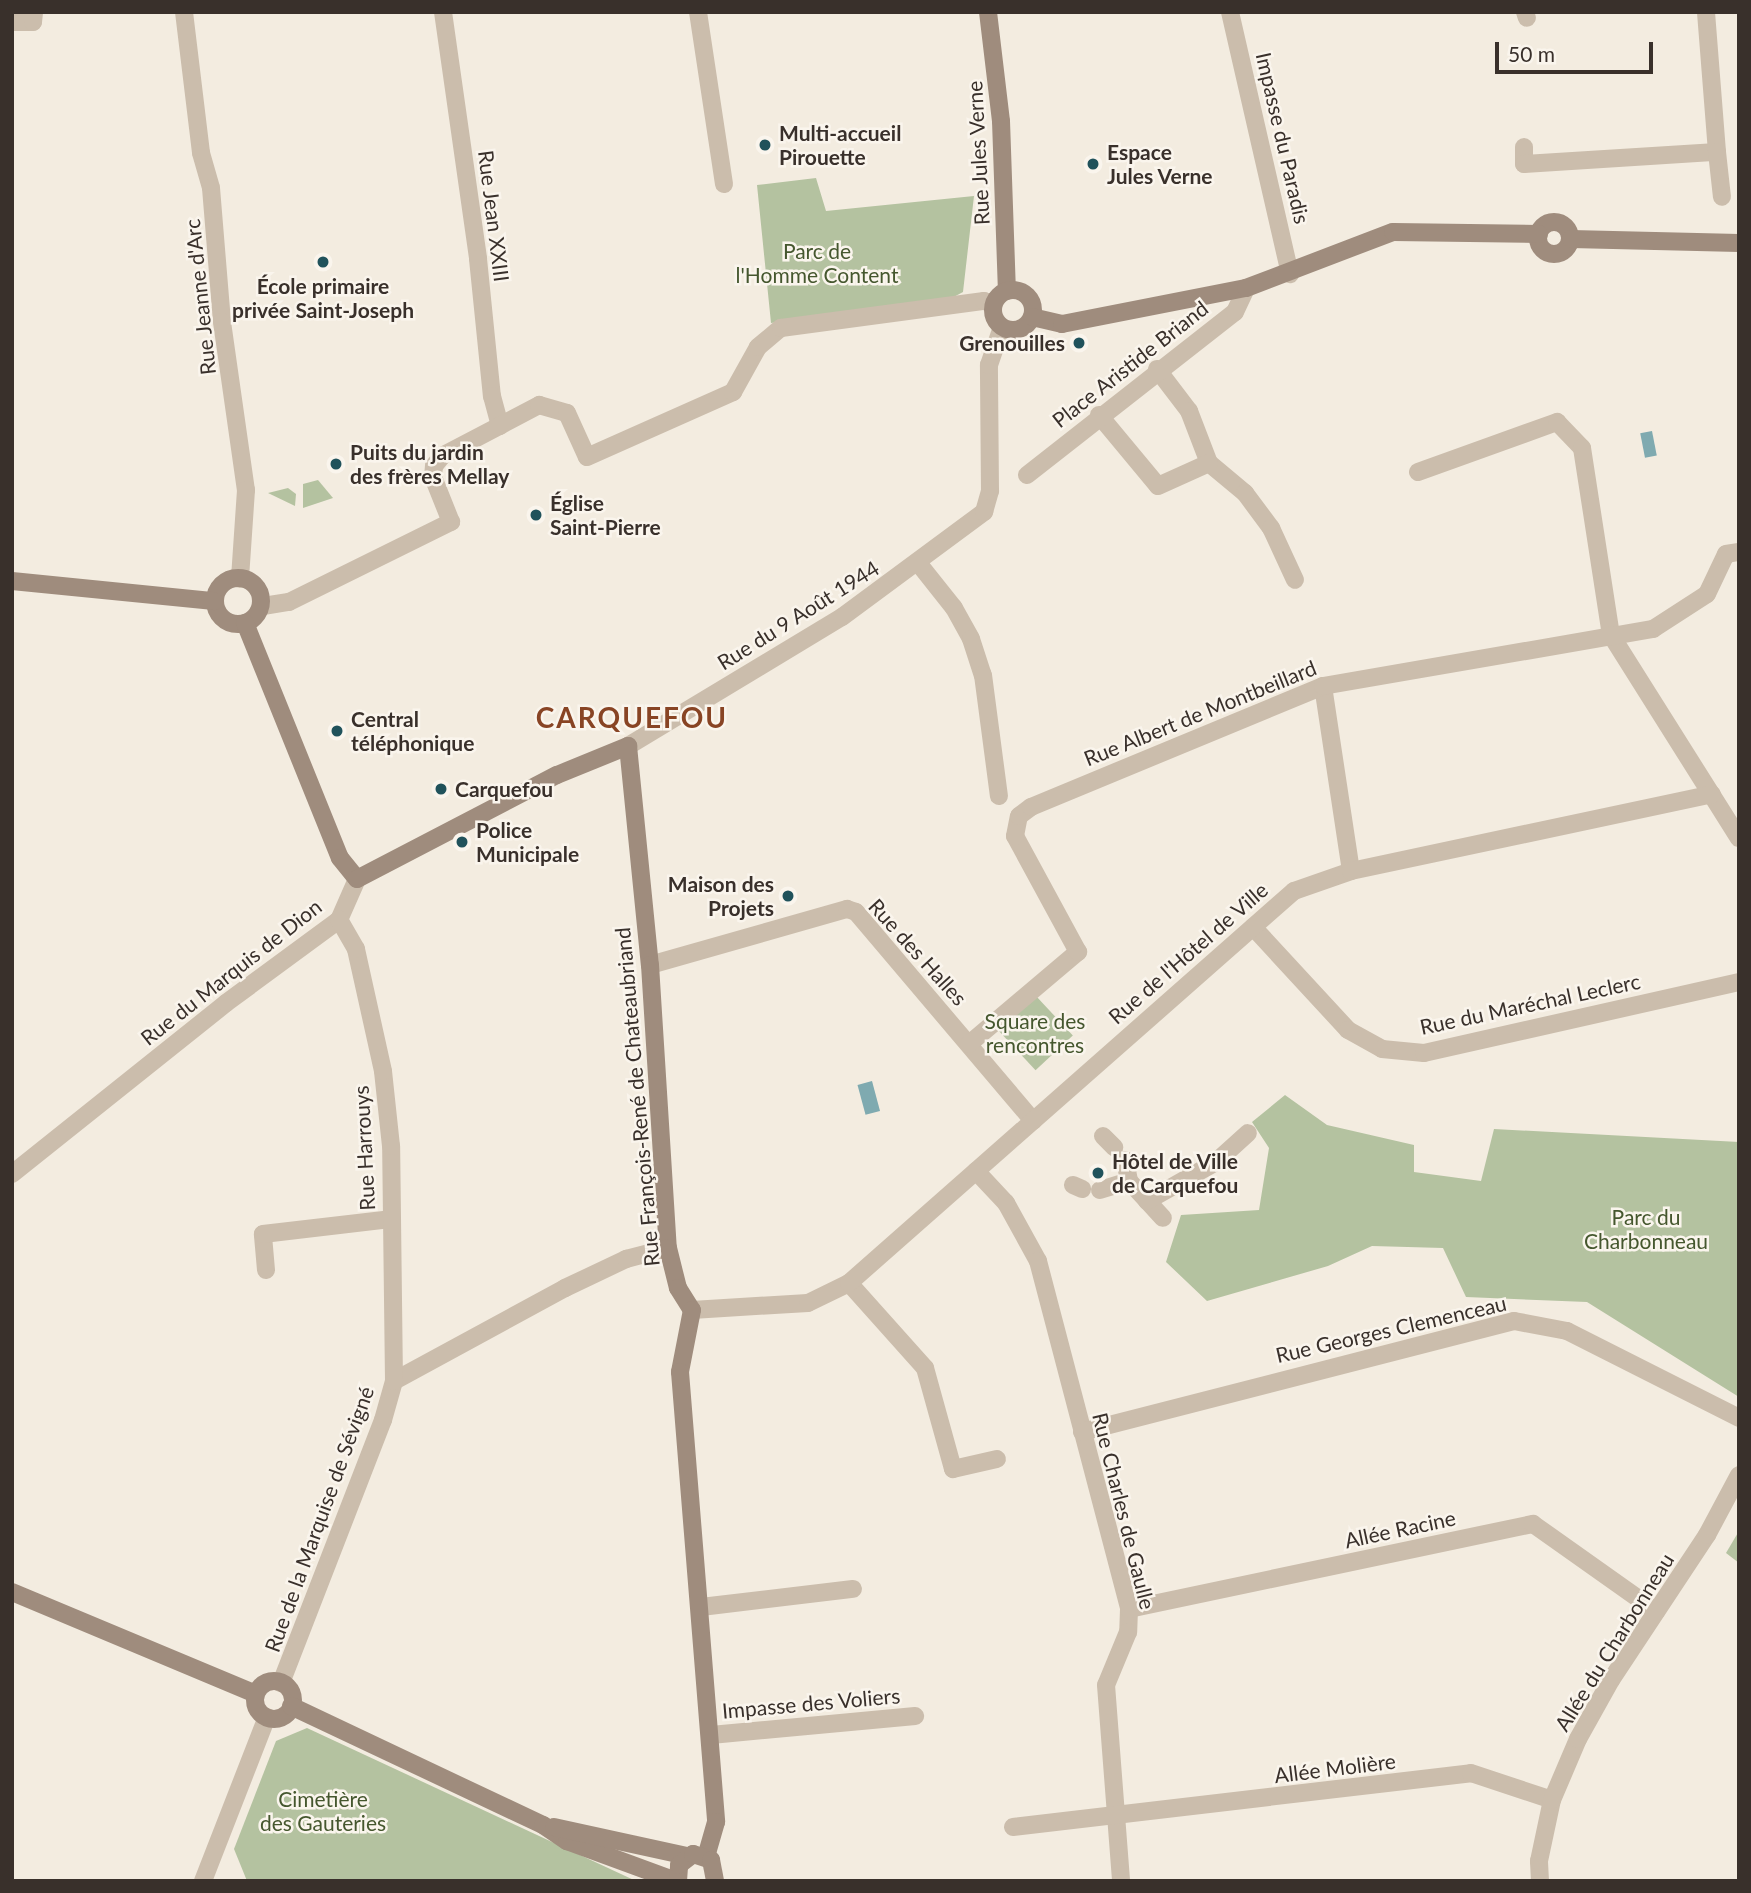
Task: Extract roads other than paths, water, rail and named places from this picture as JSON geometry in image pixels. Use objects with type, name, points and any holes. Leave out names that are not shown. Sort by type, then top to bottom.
[{"type":"street","points":[[12,22],[33,22],[34,12]]},
{"type":"street","name":"Rue Jeanne d'Arc","points":[[184,12],[201,153],[211,188],[222,322],[246,490],[240,579]]},
{"type":"street","name":"Rue Jean XXIII","points":[[443,12],[478,259],[492,396],[500,426]]},
{"type":"street","points":[[698,12],[724,184]]},
{"type":"street","name":"Rue Jules Verne","points":[[988,12],[1002,121],[1000,297]]},
{"type":"street","name":"Impasse du Paradis","points":[[1230,12],[1290,274]]},
{"type":"street","points":[[1706,12],[1722,197]]},
{"type":"street","points":[[1524,147],[1524,164],[1717,152]]},
{"type":"street","points":[[1246,288],[1290,274],[1350,245],[1393,232],[1539,234],[1539,244],[1550,254],[1561,253],[1571,239],[1739,243]]},
{"type":"street","name":"Place Aristide Briand","points":[[1032,317],[1062,324],[1246,288]]},
{"type":"street","name":"Place Aristide Briand","points":[[1027,475],[1157,369],[1235,312],[1246,288]]},
{"type":"street","points":[[245,623],[263,606],[289,602],[451,522],[433,477],[434,466],[442,456],[539,405],[567,413],[587,457],[724,398],[743,380],[758,346],[781,328],[984,301],[1020,291],[1029,298],[1032,317],[1019,329],[1002,327],[994,318],[1000,297]]},
{"type":"street","name":"Rue du 9 Août 1944","points":[[628,746],[821,630],[919,564],[984,512],[990,491],[989,365],[1002,327]]},
{"type":"street","points":[[1157,369],[1189,411],[1209,463],[1245,493],[1271,528],[1296,580]]},
{"type":"street","points":[[1099,415],[1158,486],[1209,463]]},
{"type":"street","points":[[1418,472],[1557,422],[1582,447],[1611,635],[1739,838]]},
{"type":"street","name":"Rue Albert de Montbeillard","points":[[969,1044],[1078,952],[1015,836],[1020,816],[1031,807],[1229,721],[1323,686],[1653,629],[1707,594],[1726,554],[1739,552]]},
{"type":"street","points":[[919,564],[954,608],[971,639],[984,675],[999,796]]},
{"type":"street","points":[[245,623],[227,620],[214,601],[217,590],[229,580],[240,579],[253,585],[263,606]]},
{"type":"street","points":[[12,581],[214,601]]},
{"type":"street","points":[[245,623],[340,858],[357,879],[557,775],[628,746]]},
{"type":"street","points":[[1323,686],[1352,871]]},
{"type":"street","name":"Rue François-René de Chateaubriand","points":[[628,746],[650,965],[668,1248],[678,1288],[692,1310]]},
{"type":"street","name":"Rue de l'Hôtel de Ville","points":[[692,1310],[808,1303],[849,1283],[1294,891],[1352,871],[1712,794]]},
{"type":"street","name":"Rue du Marquis de Dion","points":[[12,1174],[339,920],[357,879]]},
{"type":"street","name":"Rue des Halles","points":[[650,965],[847,908],[856,912],[1033,1121]]},
{"type":"street","name":"Rue Harrouys","points":[[339,920],[356,949],[383,1071],[391,1146],[394,1381]]},
{"type":"street","name":"Rue du Maréchal Leclerc","points":[[1253,928],[1348,1030],[1382,1049],[1423,1053],[1739,982]]},
{"type":"street","points":[[1147,1201],[1216,1162],[1248,1133]]},
{"type":"street","points":[[1114,1148],[1129,1181],[1163,1218]]},
{"type":"street","name":"Rue Charles de Gaulle","points":[[976,1171],[1006,1203],[1038,1261],[1129,1609],[1128,1632],[1106,1685],[1121,1881]]},
{"type":"street","points":[[1100,1189],[1129,1181]]},
{"type":"street","points":[[266,1270],[263,1234],[390,1219]]},
{"type":"street","name":"Rue de la Marquise de Sévigné","points":[[281,1683],[383,1420],[394,1381],[626,1258],[668,1248]]},
{"type":"street","points":[[849,1283],[925,1367],[953,1469],[997,1459]]},
{"type":"street","points":[[692,1310],[680,1371],[701,1607],[716,1822],[706,1856]]},
{"type":"street","name":"Rue Georges Clemenceau","points":[[1082,1432],[1514,1321],[1567,1331],[1739,1418]]},
{"type":"street","name":"Allée du Charbonneau","points":[[1540,1881],[1539,1861],[1552,1800],[1578,1739],[1656,1611],[1707,1535],[1739,1475]]},
{"type":"street","name":"Allée Racine","points":[[1129,1609],[1533,1524],[1656,1611]]},
{"type":"street","points":[[701,1607],[853,1589]]},
{"type":"street","points":[[12,1592],[256,1694]]},
{"type":"street","points":[[269,1682],[281,1683],[290,1690],[292,1706],[279,1718],[267,1717],[256,1705],[256,1694],[269,1682]]},
{"type":"street","points":[[292,1706],[544,1825],[587,1850],[677,1881],[679,1865],[687,1856]]},
{"type":"street","name":"Impasse des Voliers","points":[[710,1735],[915,1716]]},
{"type":"street","points":[[203,1881],[267,1717]]},
{"type":"street","name":"Allée Molière","points":[[1013,1828],[1471,1773],[1552,1800]]},
{"type":"street","points":[[544,1825],[687,1856],[706,1856],[714,1865],[715,1881]]},
{"type":"water","points":[[1652,431],[1657,456],[1645,458],[1640,433]]},
{"type":"water","points":[[872,1081],[880,1111],[866,1115],[858,1085]]},
{"type":"place","name":"Multi-accueil Pirouette","points":[[765,145]]},
{"type":"place","name":"Espace Jules Verne","points":[[1093,164]]},
{"type":"place","name":"École primaire privée Saint-Joseph","points":[[323,262]]},
{"type":"place","name":"Grenouilles","points":[[1079,343]]},
{"type":"place","name":"Puits du jardin des frères Mellay","points":[[336,464]]},
{"type":"place","name":"Église Saint-Pierre","points":[[536,515]]},
{"type":"place","name":"Central téléphonique","points":[[337,731]]},
{"type":"place","name":"Carquefou","points":[[441,789]]},
{"type":"place","name":"Police Municipale","points":[[462,842]]},
{"type":"place","name":"Maison des Projets","points":[[788,896]]},
{"type":"place","name":"Hôtel de Ville de Carquefou","points":[[1098,1173]]},
{"type":"district","name":"CARQUEFOU","points":[[632,717]]},
{"type":"park label","name":"Parc de l'Homme Content","points":[[817,263]]},
{"type":"park label","name":"Square des rencontres","points":[[1035,1033]]},
{"type":"park label","name":"Parc du Charbonneau","points":[[1646,1229]]},
{"type":"park label","name":"Cimetière des Gauteries","points":[[323,1811]]}]
